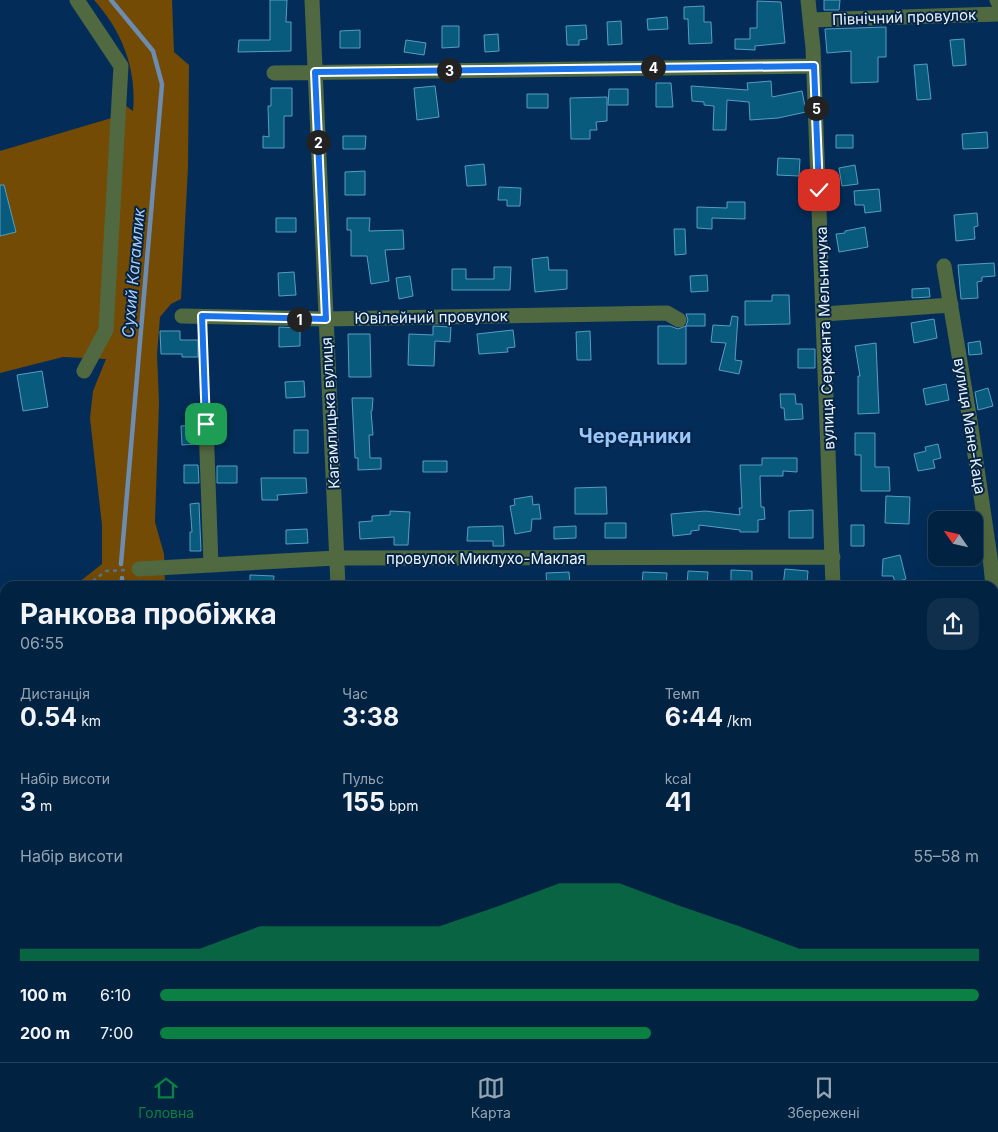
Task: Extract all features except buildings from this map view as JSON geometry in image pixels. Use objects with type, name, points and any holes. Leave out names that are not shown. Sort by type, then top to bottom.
[{"type":"street","points":[[77,0],[120,66],[106,330],[84,371]]},
{"type":"street","name":"Кагамлицька вулиця","points":[[312,0],[338,581]]},
{"type":"street","name":"вулиця Сержанта Мельничука","points":[[808,0],[814,66],[834,581]]},
{"type":"street","name":"Північний провулок","points":[[810,20],[998,14]]},
{"type":"street","points":[[274,73],[814,66]]},
{"type":"street","name":"вулиця Мане-Каца","points":[[944,266],[992,581]]},
{"type":"street","points":[[824,314],[951,305]]},
{"type":"street","name":"Ювілейний провулок","points":[[182,316],[326,319],[667,313],[679,320]]},
{"type":"street","points":[[206,424],[211,565]]},
{"type":"street","name":"провулок Миклухо-Маклая","points":[[140,569],[336,558],[833,556]]},
{"type":"path","points":[[202,316],[206,424]]},
{"type":"path","points":[[93,581],[106,571],[140,569]]},
{"type":"shaded area","points":[[94,0],[172,0],[174,52],[189,65],[188,167],[181,299],[171,304],[160,317],[157,354],[159,403],[155,522],[164,554],[165,581],[80,581],[102,564],[102,525],[90,418],[93,391],[106,359],[63,357],[0,373],[0,151],[115,117],[126,106],[133,111],[133,80],[130,66],[120,38]]},
{"type":"waterway","name":"Сухий Кагамлик","points":[[111,0],[153,51],[162,84],[121,564]]},
{"type":"district","name":"Чередники","points":[[635,436]]},
{"type":"route","points":[[206,424],[202,316],[326,319],[315,72],[814,66],[819,190]]}]
